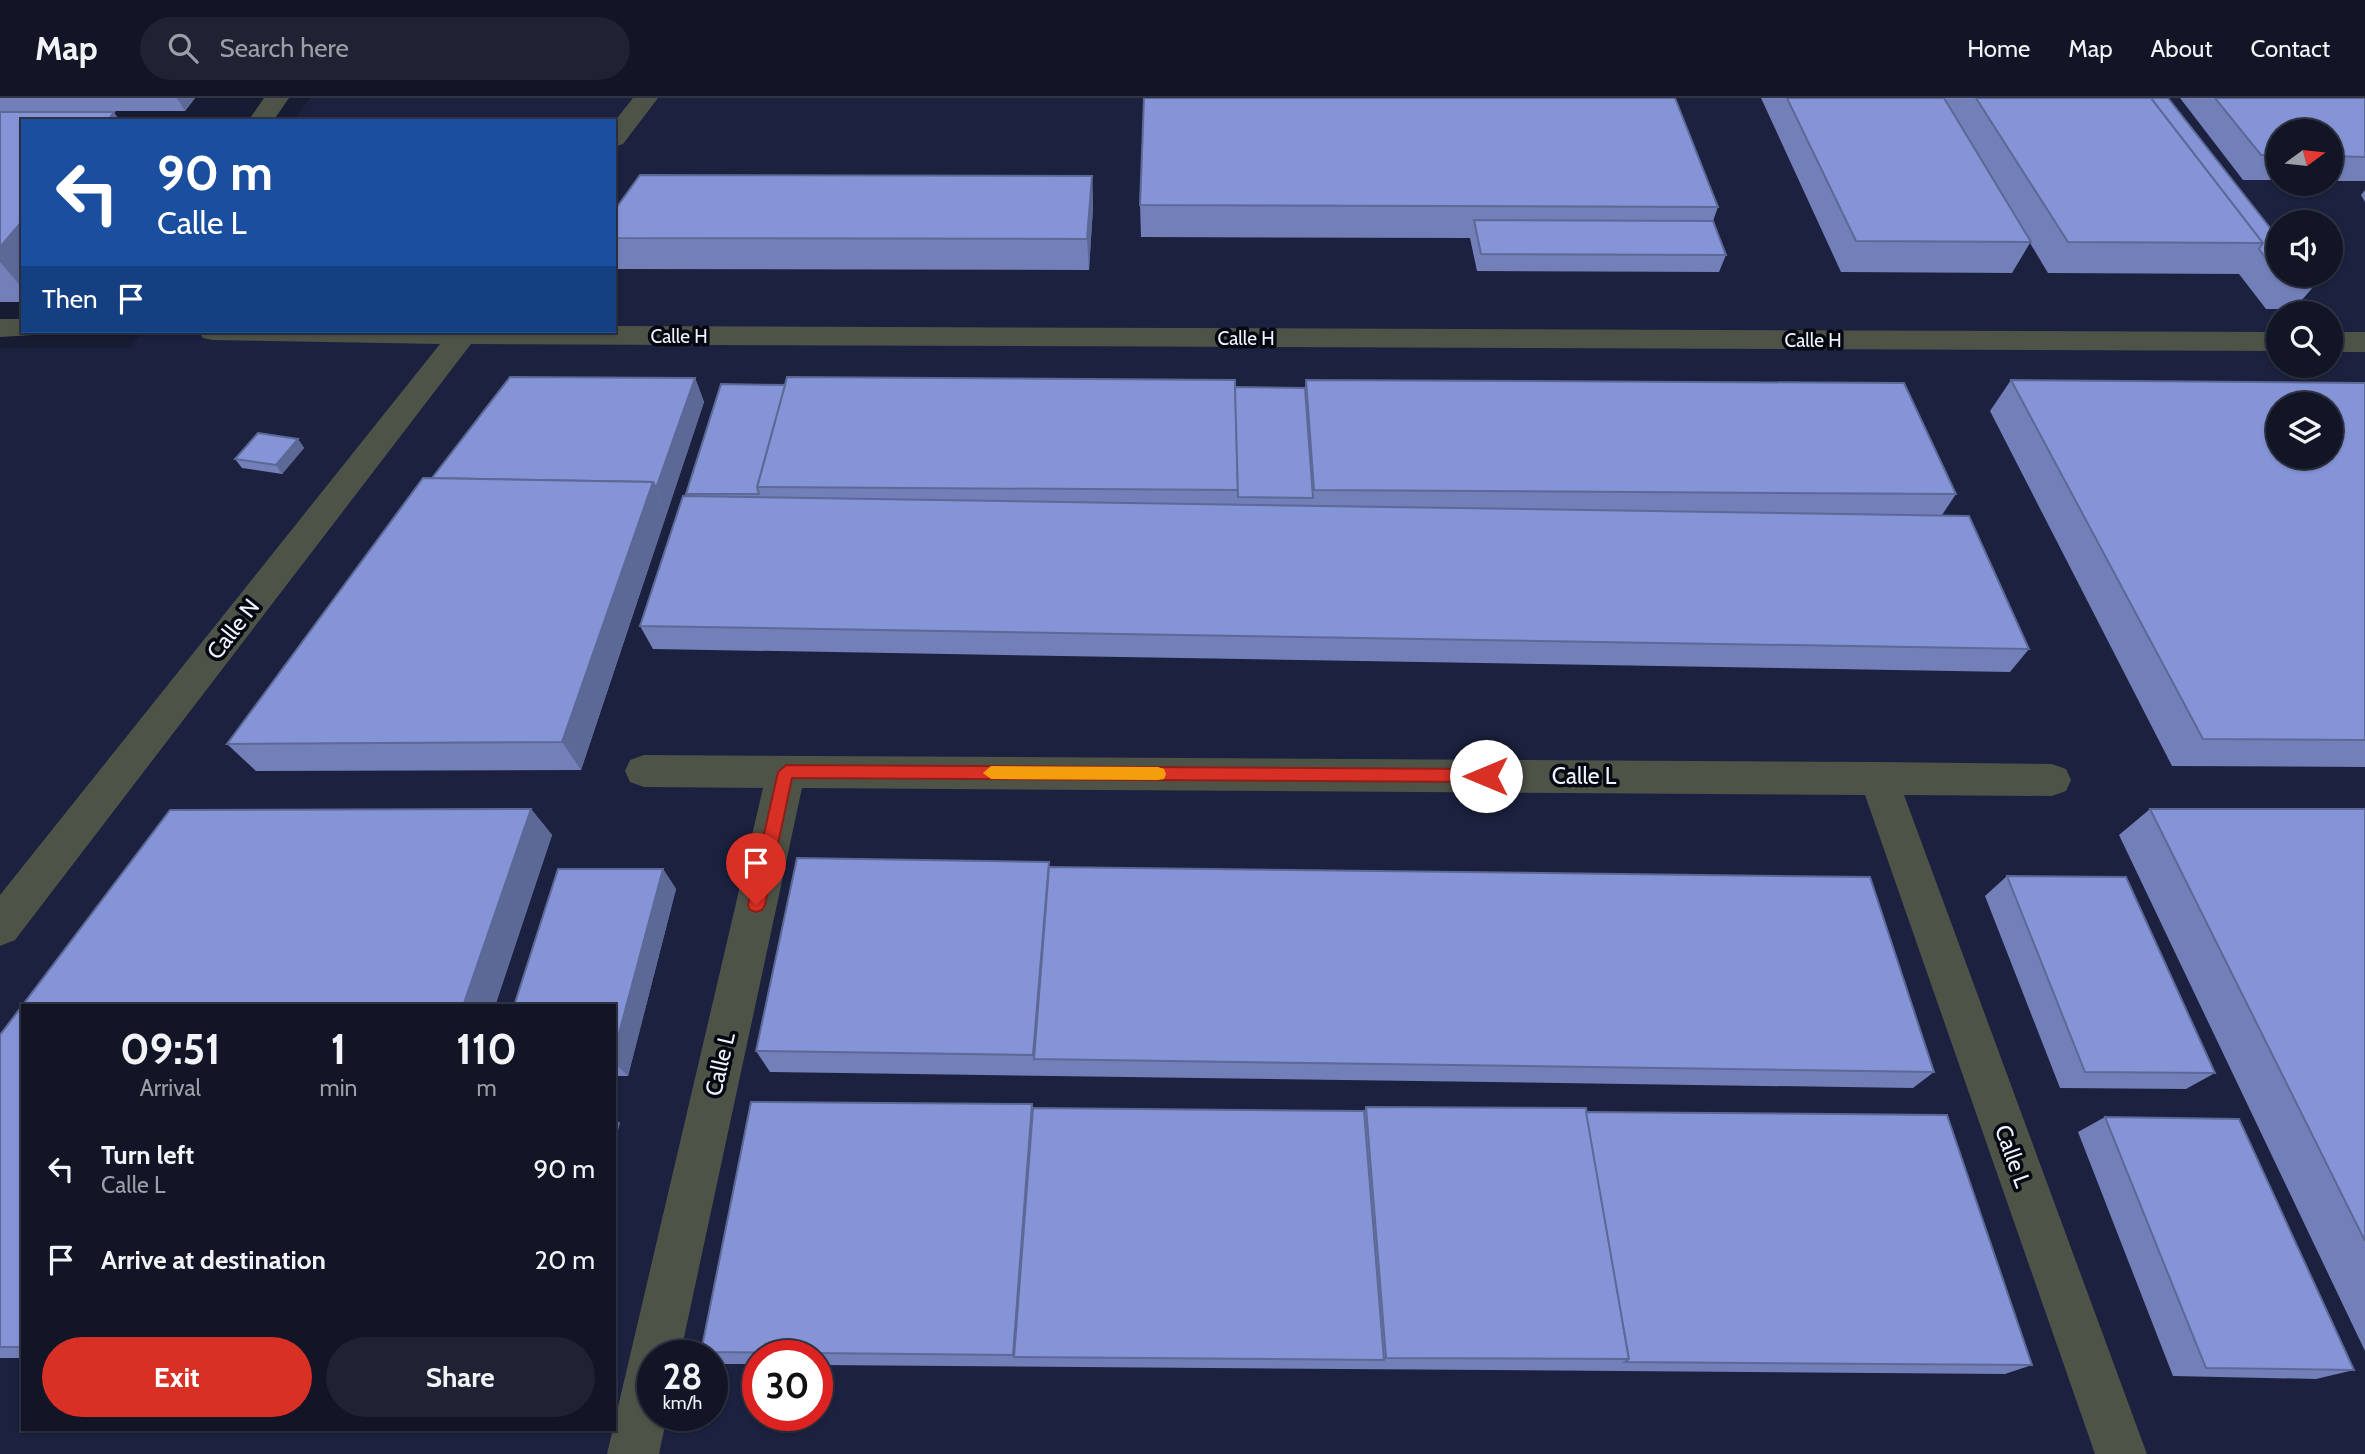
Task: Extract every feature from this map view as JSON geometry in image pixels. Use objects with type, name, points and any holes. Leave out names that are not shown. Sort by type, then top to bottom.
[{"type":"street","points":[[261,119],[277,98]]},
{"type":"street","points":[[616,136],[646,98]]},
{"type":"street","points":[[0,328],[21,328]]},
{"type":"street","name":"Calle H","points":[[464,333],[2266,342]]},
{"type":"street","name":"Calle N","points":[[0,927],[464,333]]},
{"type":"street","points":[[2343,342],[2365,342]]},
{"type":"street","name":"Calle L","points":[[644,771],[2052,779]]},
{"type":"street","name":"Calle L","points":[[659,1340],[786,772]]},
{"type":"street","name":"Calle L","points":[[1878,778],[2121,1454]]},
{"type":"street","points":[[633,1454],[638,1431]]},
{"type":"shaded area","points":[[310,98],[2365,98],[2365,1454],[0,1454],[0,348],[130,348],[141,333],[616,333],[616,119],[294,119]]},
{"type":"building","points":[[1144,98],[1675,98],[1718,207],[1140,205]]},
{"type":"building","points":[[1787,98],[1944,98],[2031,242],[1856,241]]},
{"type":"building","points":[[1976,98],[2151,98],[2263,243],[2068,242]]},
{"type":"building","points":[[2151,98],[2168,98],[2266,223],[2266,259],[2259,249],[2263,243]]},
{"type":"building","points":[[2215,98],[2365,98],[2365,157],[2343,156],[2343,119],[2266,119],[2266,155],[2261,155]]},
{"type":"building","points":[[0,112],[114,112],[109,119],[21,119],[21,222],[0,247]]},
{"type":"building","points":[[640,175],[1092,176],[1087,239],[616,238],[616,208]]},
{"type":"building","points":[[1474,220],[1713,221],[1726,255],[1481,254]]},
{"type":"building","points":[[510,377],[695,378],[656,488],[653,482],[432,478]]},
{"type":"building","points":[[787,377],[1235,380],[1238,490],[757,487]]},
{"type":"building","points":[[1306,380],[1904,383],[1956,494],[1314,490]]},
{"type":"building","points":[[2011,380],[2365,383],[2365,740],[2203,739]]},
{"type":"building","points":[[721,384],[785,385],[757,487],[759,494],[686,494]]},
{"type":"building","points":[[1235,387],[1305,388],[1313,498],[1238,497]]},
{"type":"building","points":[[258,433],[298,439],[276,465],[235,459]]},
{"type":"building","points":[[423,478],[653,482],[562,742],[227,744]]},
{"type":"building","points":[[683,496],[1969,516],[2029,649],[640,626]]},
{"type":"building","points":[[531,809],[464,1004],[23,1004],[170,810]]},
{"type":"building","points":[[2150,809],[2365,809],[2365,1241]]},
{"type":"building","points":[[797,858],[1049,862],[1033,1055],[756,1051]]},
{"type":"building","points":[[1049,867],[1870,877],[1934,1072],[1034,1059]]},
{"type":"building","points":[[558,869],[663,869],[616,1045],[616,1004],[515,1004]]},
{"type":"building","points":[[2007,876],[2126,877],[2215,1073],[2085,1072]]},
{"type":"building","points":[[21,1007],[21,1347],[0,1347],[0,1035]]},
{"type":"building","points":[[751,1102],[1032,1104],[1013,1355],[833,1353],[833,1340],[742,1340],[742,1352],[728,1352],[728,1340],[703,1340]]},
{"type":"building","points":[[1366,1107],[1586,1108],[1629,1359],[1386,1358]]},
{"type":"building","points":[[1033,1108],[1364,1111],[1384,1360],[1014,1357]]},
{"type":"building","points":[[1586,1112],[1947,1115],[2032,1365],[1625,1362],[1629,1359]]},
{"type":"building","points":[[2105,1117],[2239,1119],[2354,1370],[2206,1368]]},
{"type":"slow traffic","points":[[991,773],[1158,774]]},
{"type":"route","points":[[756,905],[786,772],[1486,776]]}]
